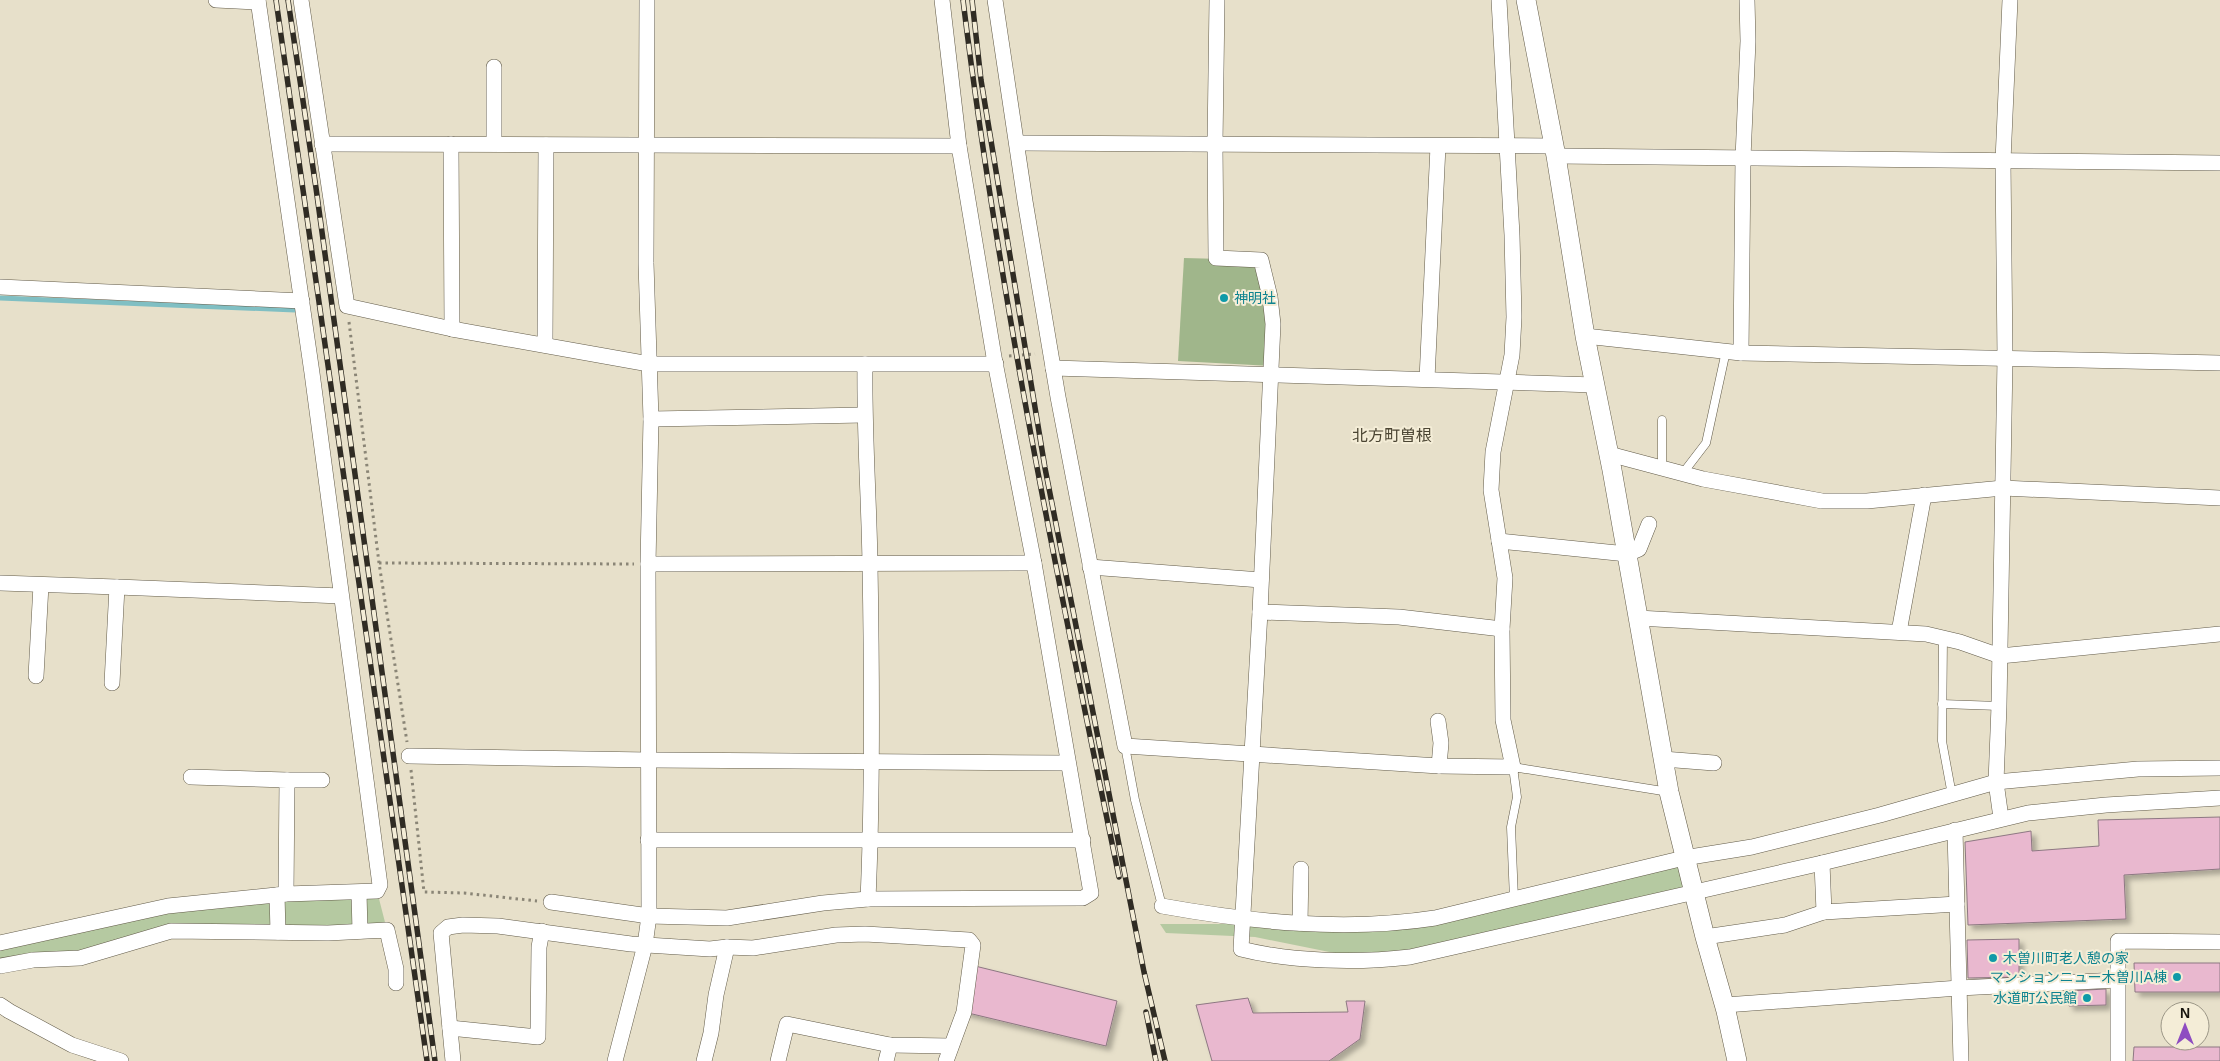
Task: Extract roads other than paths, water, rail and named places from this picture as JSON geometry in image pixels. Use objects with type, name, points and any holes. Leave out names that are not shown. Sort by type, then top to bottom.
[{"type":"street","points":[[0,942],[168,906],[282,895],[377,892],[380,886],[302,301],[258,1],[216,0]]},
{"type":"street","points":[[301,0],[347,306],[452,330],[649,364],[865,364],[995,360]]},
{"type":"street","points":[[615,1061],[645,945],[649,916],[648,564],[651,419],[646,263],[647,0]]},
{"type":"street","points":[[551,902],[649,916],[727,918],[823,903],[868,900],[1083,898],[1091,893],[1034,563],[995,360],[959,146],[942,0]]},
{"type":"street","points":[[996,0],[1052,361],[1125,746],[1439,766],[1513,767],[1503,720],[1502,629],[1505,578],[1491,490],[1493,452],[1508,384],[1514,317],[1512,235],[1499,0]]},
{"type":"street","points":[[1217,0],[1216,258],[1261,260],[1270,297],[1273,324],[1260,612],[1241,950],[1296,957],[1374,961],[1410,957],[1822,863],[2001,818],[2028,813],[2106,805],[2220,798]]},
{"type":"street","points":[[1526,0],[1585,336],[1627,554],[1668,792],[1704,937],[1725,1005],[1737,1061]]},
{"type":"street","points":[[1742,354],[1743,158],[1748,0]]},
{"type":"street","points":[[2001,818],[1996,782],[2005,359],[2003,161],[2010,0]]},
{"type":"street","points":[[494,67],[494,144]]},
{"type":"street","points":[[1017,143],[1506,146],[1554,151],[1743,158],[2220,163]]},
{"type":"street","points":[[322,144],[959,146]]},
{"type":"street","points":[[451,144],[452,330]]},
{"type":"street","points":[[545,346],[546,145]]},
{"type":"street","points":[[1427,380],[1438,146]]},
{"type":"street","points":[[0,287],[302,301]]},
{"type":"street","points":[[1585,336],[1742,354],[2220,363]]},
{"type":"street","points":[[1052,361],[1270,375],[1595,386]]},
{"type":"street","points":[[865,364],[864,415],[870,564],[871,841],[868,900]]},
{"type":"street","points":[[651,419],[864,415]]},
{"type":"street","points":[[1609,454],[1766,492],[1822,501],[1867,501],[1924,494],[2003,488],[2220,498]]},
{"type":"street","points":[[1899,632],[1924,494]]},
{"type":"street","points":[[1499,541],[1627,554],[1638,549],[1649,524]]},
{"type":"street","points":[[648,564],[1034,563]]},
{"type":"street","points":[[1090,567],[1261,580]]},
{"type":"street","points":[[0,583],[341,596]]},
{"type":"street","points":[[36,676],[41,584]]},
{"type":"street","points":[[112,683],[117,587]]},
{"type":"street","points":[[1260,612],[1398,617],[1502,629]]},
{"type":"street","points":[[1638,618],[1926,634],[2000,656],[2220,634]]},
{"type":"street","points":[[1438,721],[1441,743],[1439,766]]},
{"type":"street","points":[[409,756],[1068,763]]},
{"type":"street","points":[[1663,759],[1714,763]]},
{"type":"street","points":[[1162,906],[1242,918],[1300,923],[1396,924],[1434,918],[1684,858],[1761,844],[1880,815],[1996,782],[2138,769],[2220,768]]},
{"type":"street","points":[[191,777],[322,780]]},
{"type":"street","points":[[278,932],[282,895],[287,780]]},
{"type":"street","points":[[1955,830],[1961,1061]]},
{"type":"street","points":[[648,840],[1083,840]]},
{"type":"street","points":[[1822,863],[1824,912]]},
{"type":"street","points":[[1300,923],[1301,870]]},
{"type":"street","points":[[359,893],[360,931]]},
{"type":"street","points":[[1704,937],[1785,925],[1824,912],[1957,904]]},
{"type":"street","points":[[168,906],[171,931]]},
{"type":"street","points":[[452,1061],[441,933],[448,928],[463,925],[498,926],[645,945],[710,949],[727,947],[753,948],[836,935],[855,934],[968,940],[972,945],[964,1012],[948,1054],[787,1024],[778,1061]]},
{"type":"street","points":[[0,966],[33,960],[80,958],[171,931],[387,930],[396,969],[396,983]]},
{"type":"street","points":[[450,1028],[538,1037],[539,947],[542,931]]},
{"type":"street","points":[[2118,1061],[2118,941],[2220,942]]},
{"type":"street","points":[[704,1061],[727,947]]},
{"type":"street","points":[[1725,1005],[1959,988],[2118,980]]},
{"type":"street","points":[[0,1005],[72,1044],[121,1061]]},
{"type":"street","points":[[886,1061],[890,1044]]},
{"type":"lane","points":[[1683,473],[1706,443],[1726,352]]},
{"type":"lane","points":[[1662,420],[1662,468]]},
{"type":"lane","points":[[1943,638],[1942,741],[1952,795]]},
{"type":"lane","points":[[1942,704],[1999,706]]},
{"type":"lane","points":[[1125,746],[1135,800],[1162,906]]},
{"type":"lane","points":[[1514,899],[1511,827],[1517,797],[1513,767],[1668,792]]},
{"type":"waterway","points":[[0,298],[295,310]]},
{"type":"railway","points":[[276,0],[427,1061]]},
{"type":"railway","points":[[288,0],[316,188],[435,1061]]},
{"type":"railway","points":[[963,0],[994,221],[1012,331],[1074,659],[1119,877]]},
{"type":"railway","points":[[972,0],[981,80],[1045,468],[1144,972],[1165,1061]]},
{"type":"railway","points":[[1146,1012],[1156,1061]]},
{"type":"place","name":"神明社","points":[[1224,298]]},
{"type":"place","name":"木曽川町老人憩の家","points":[[1993,958]]},
{"type":"place","name":"マンションニュー木曽川A棟","points":[[2177,977]]},
{"type":"place","name":"水道町公民館","points":[[2087,998]]},
{"type":"district","name":"北方町曽根","points":[[1392,435]]}]
